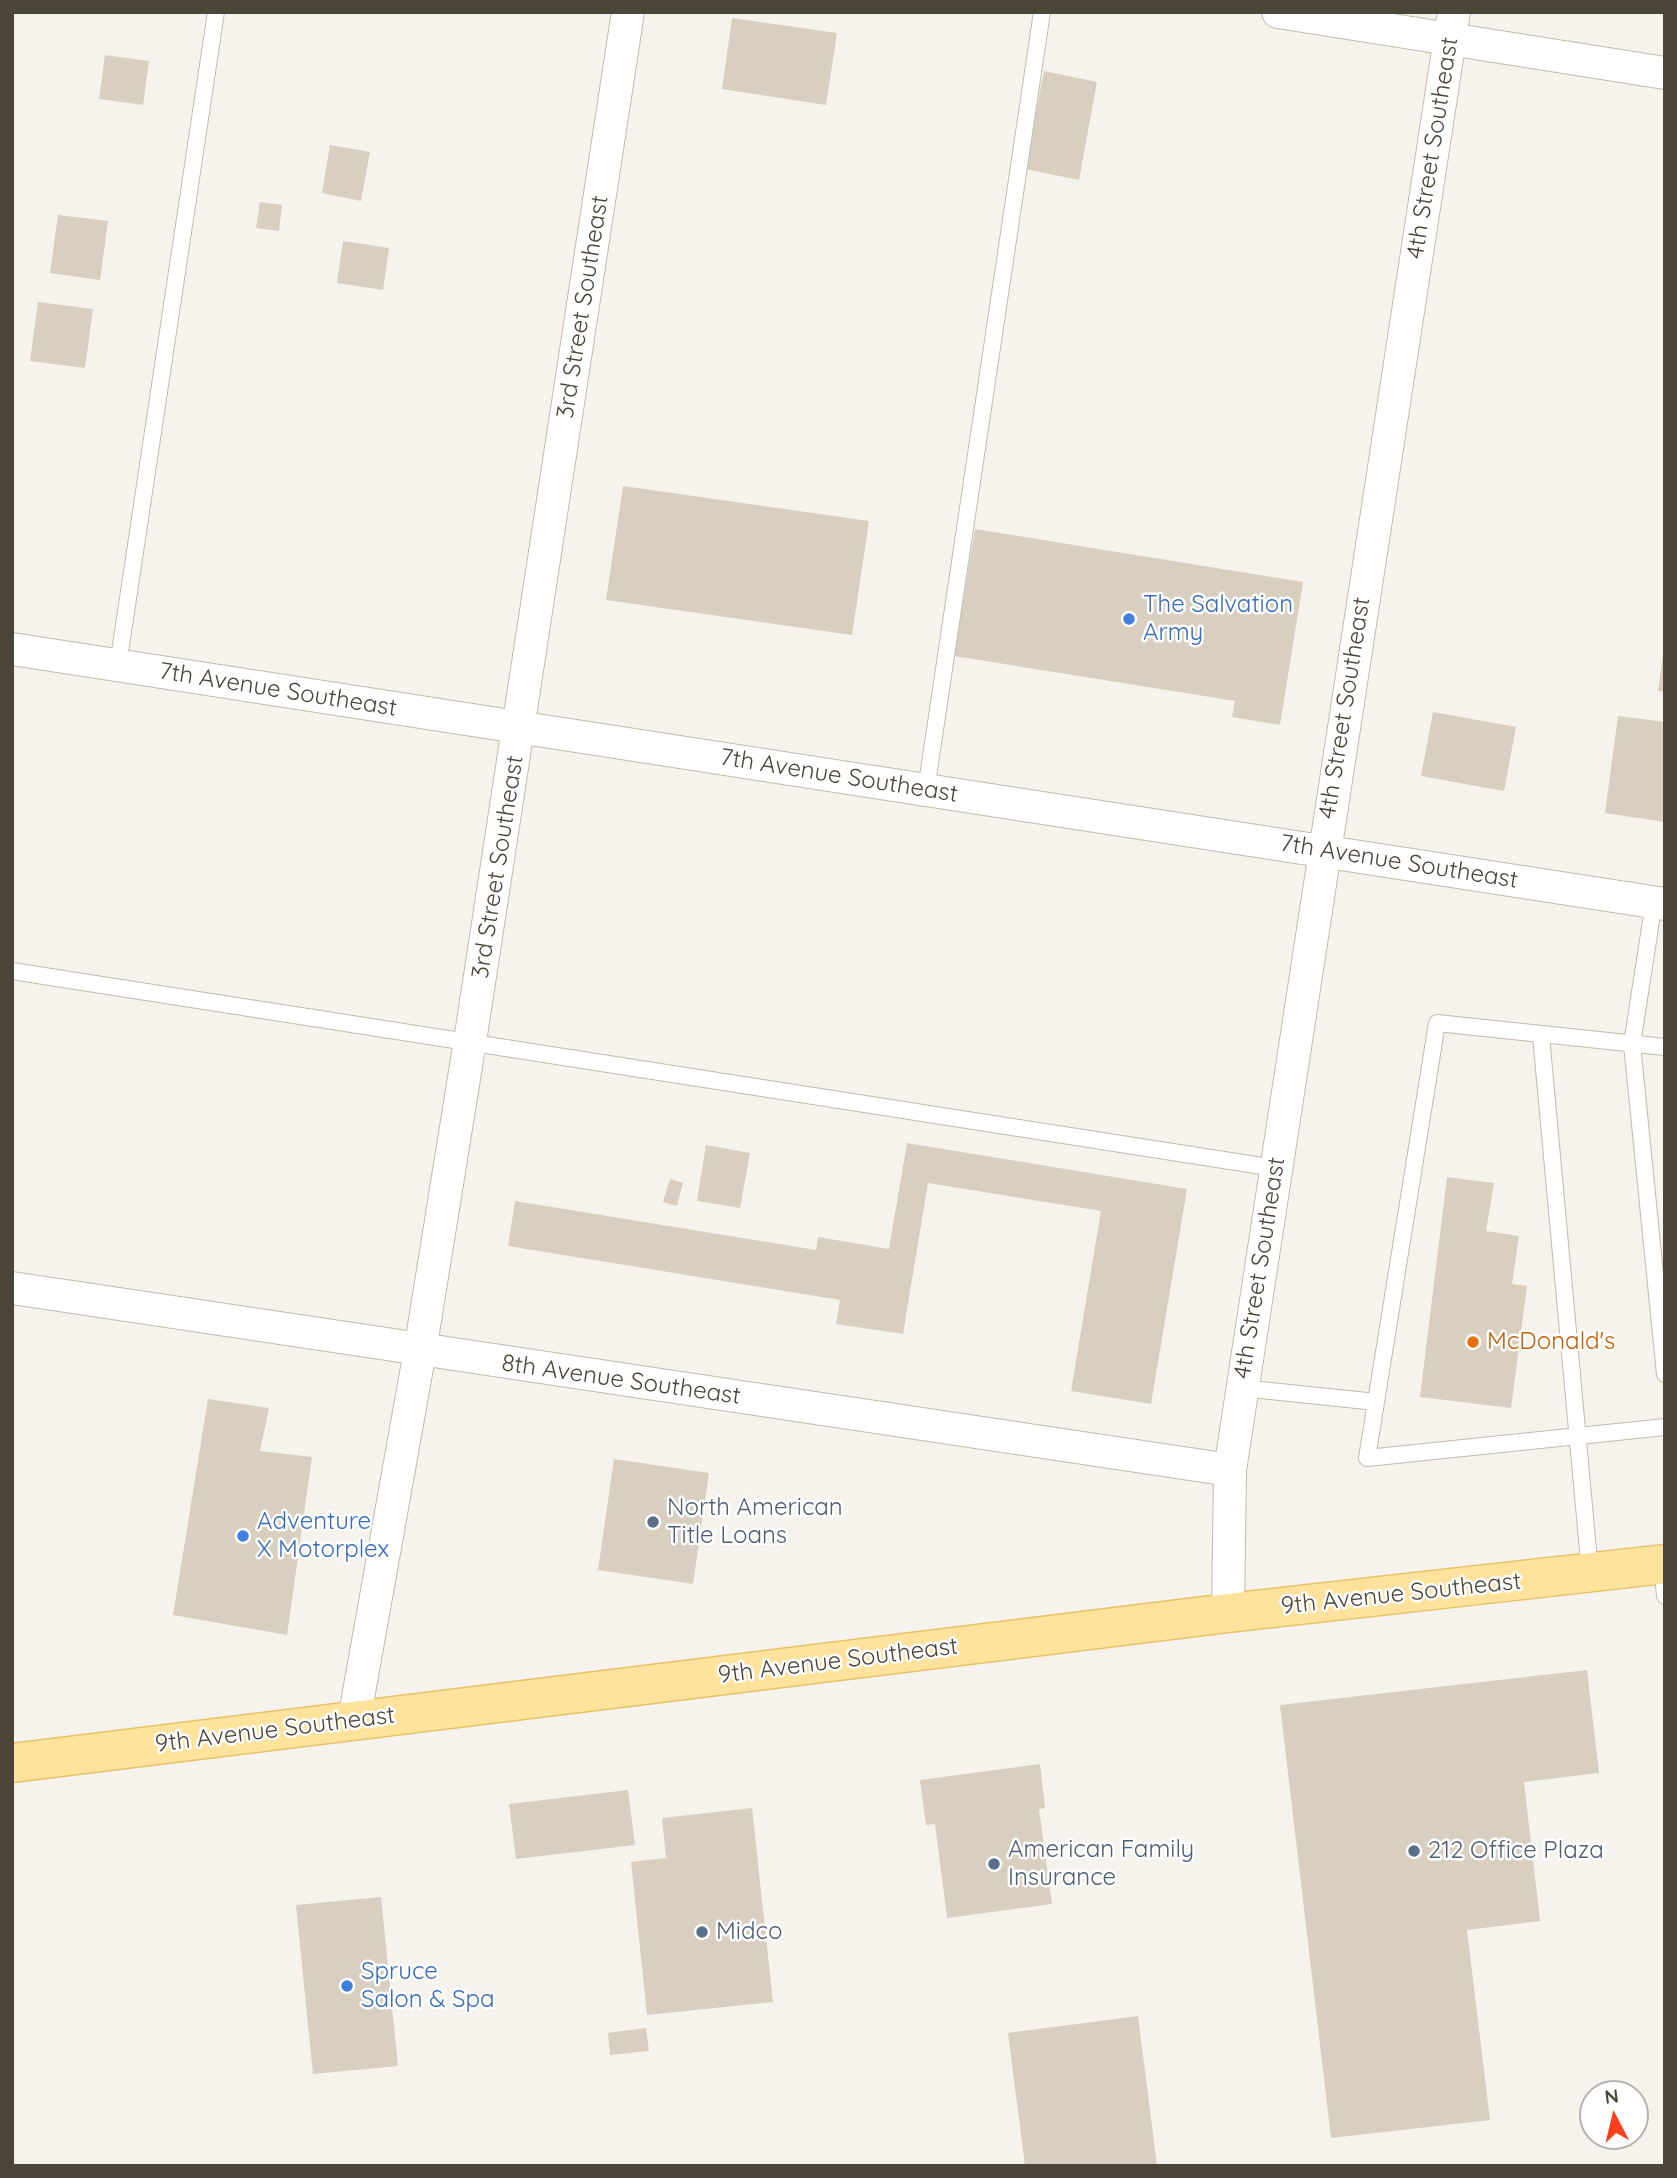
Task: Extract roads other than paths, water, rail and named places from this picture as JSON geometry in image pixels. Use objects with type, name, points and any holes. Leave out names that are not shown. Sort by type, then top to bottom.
[{"type":"main road","name":"9th Avenue Southeast","points":[[12,1763],[1228,1613],[1590,1572],[1664,1575]]},
{"type":"street","name":"3rd Street Southeast","points":[[354,1720],[420,1351],[470,1041],[628,12]]},
{"type":"street","points":[[1278,12],[1452,25],[1665,73]]},
{"type":"street","name":"4th Street Southeast","points":[[1228,1613],[1230,1470],[1323,849],[1452,25]]},
{"type":"street","name":"7th Avenue Southeast","points":[[12,649],[1323,849],[1659,903]]},
{"type":"street","name":"8th Avenue Southeast","points":[[12,1288],[1230,1470]]},
{"type":"lane","points":[[118,665],[216,12]]},
{"type":"lane","points":[[926,790],[1042,12]]},
{"type":"lane","points":[[1659,903],[1632,1044],[1665,1374]]},
{"type":"lane","points":[[12,971],[1276,1168]]},
{"type":"lane","points":[[1665,1047],[1437,1023],[1367,1458],[1665,1427]]},
{"type":"lane","points":[[1541,1036],[1590,1572]]},
{"type":"lane","points":[[1242,1388],[1376,1402]]},
{"type":"place","name":"The Salvation Army","points":[[1129,619]]},
{"type":"place","name":"McDonald's","points":[[1473,1342]]},
{"type":"place","name":"North American Title Loans","points":[[653,1522]]},
{"type":"place","name":"Adventure X Motorplex","points":[[243,1536]]},
{"type":"place","name":"212 Office Plaza","points":[[1414,1851]]},
{"type":"place","name":"American Family Insurance","points":[[994,1864]]},
{"type":"place","name":"Midco","points":[[702,1932]]},
{"type":"place","name":"Spruce Salon & Spa","points":[[347,1986]]}]
